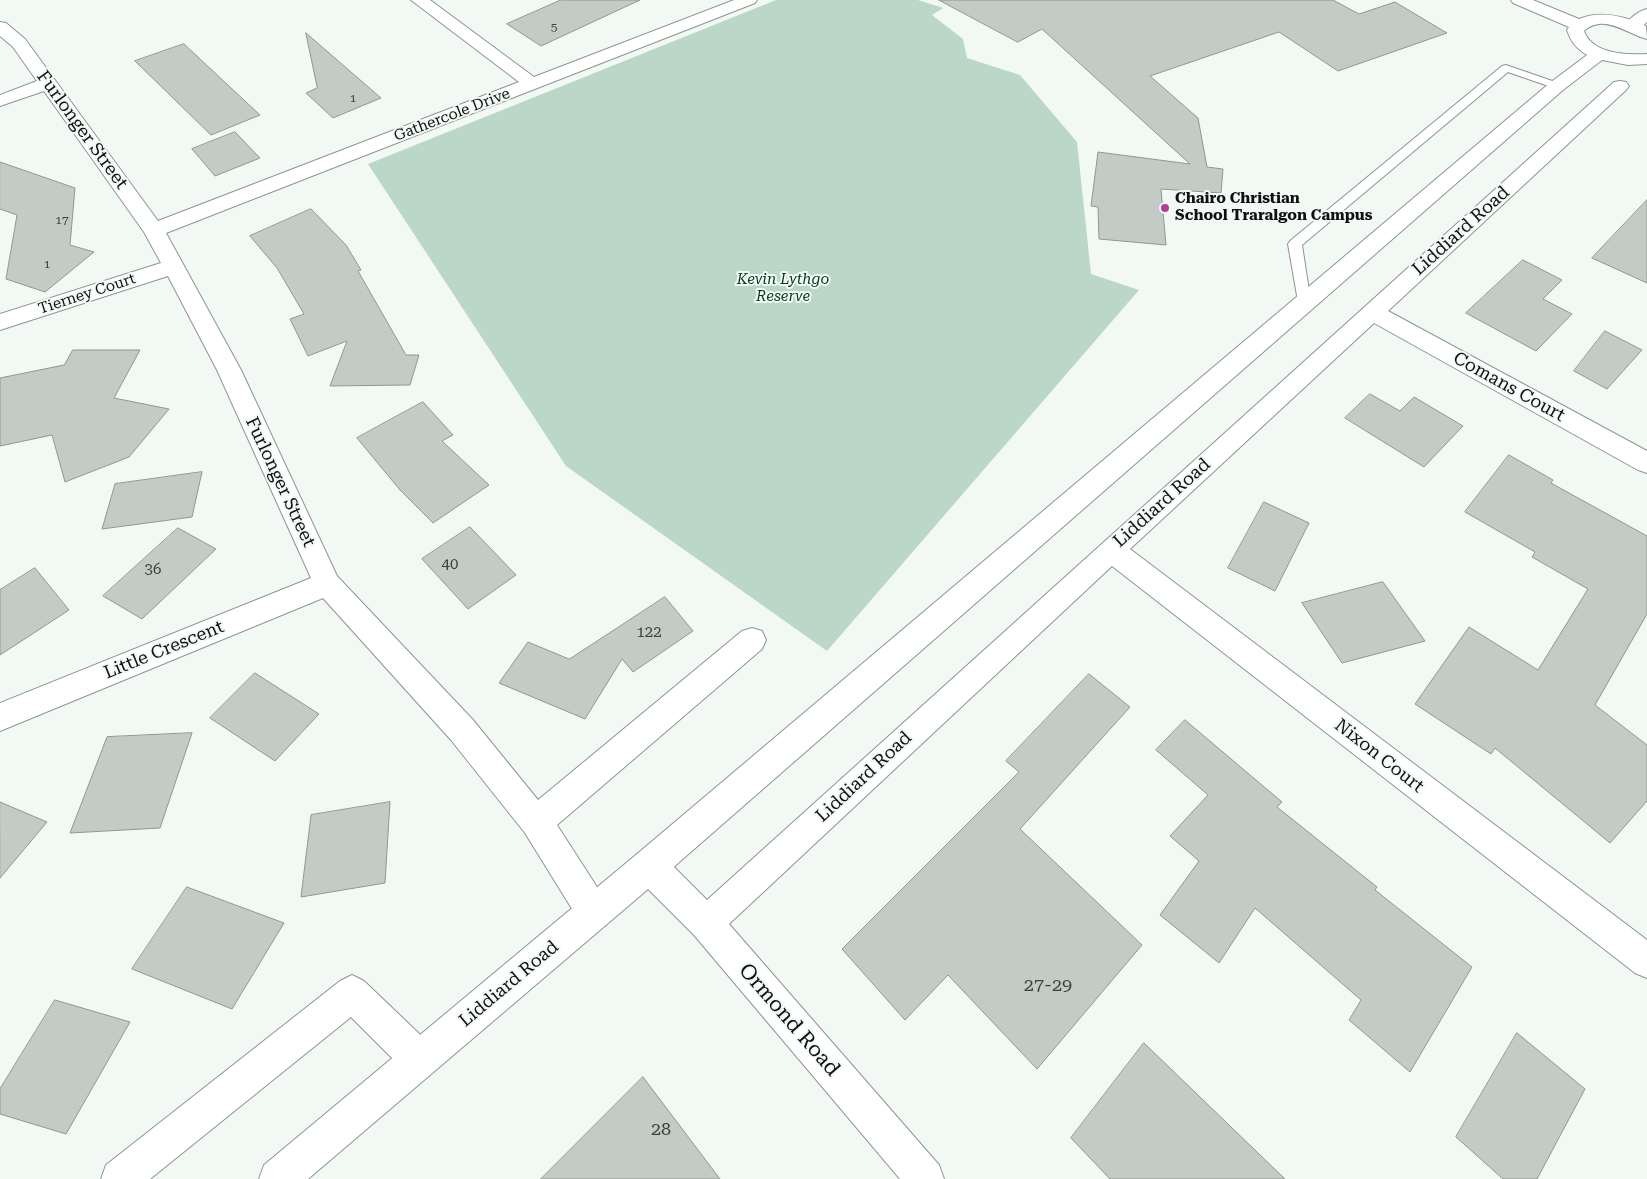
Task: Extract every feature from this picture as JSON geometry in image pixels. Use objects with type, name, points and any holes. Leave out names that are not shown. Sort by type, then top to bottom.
[{"type":"street","points":[[419,0],[533,84]]},
{"type":"street","name":"Gathercole Drive","points":[[154,230],[750,0]]},
{"type":"street","points":[[1519,0],[1578,25],[1595,20],[1607,20],[1640,30],[1647,14]]},
{"type":"street","points":[[1578,25],[1575,30],[1576,36],[1584,45],[1600,54],[1626,60],[1647,59]]},
{"type":"street","name":"Furlonger Street","points":[[0,27],[20,44],[154,230],[229,370],[292,511],[328,584],[462,730],[536,822],[594,913]]},
{"type":"street","name":"Liddiard Road","points":[[278,1179],[649,866],[1557,86],[1600,54]]},
{"type":"street","points":[[0,101],[48,83]]},
{"type":"street","name":"Liddiard Road","points":[[706,923],[1111,550],[1620,86]]},
{"type":"street","name":"Tierney Court","points":[[0,322],[174,266]]},
{"type":"street","name":"Comans Court","points":[[1372,312],[1647,462]]},
{"type":"street","name":"Nixon Court","points":[[1111,550],[1647,962]]},
{"type":"street","name":"Little Crescent","points":[[0,717],[328,584]]},
{"type":"street","points":[[536,822],[752,640]]},
{"type":"street","name":"Ormond Road","points":[[649,866],[706,923],[925,1179]]},
{"type":"street","points":[[120,1179],[352,993],[419,1059]]},
{"type":"lane","points":[[1304,304],[1295,244],[1506,68],[1557,86]]},
{"type":"green space","name":"Kevin Lythgo Reserve","points":[[776,0],[918,0],[943,8],[932,15],[963,39],[967,58],[1020,75],[1077,142],[1091,274],[1139,290],[827,651],[566,466],[368,164]]},
{"type":"building","points":[[561,0],[640,0],[541,46],[507,24]]},
{"type":"building","points":[[939,0],[1333,0],[1359,14],[1395,2],[1447,33],[1338,71],[1279,32],[1150,76],[1198,118],[1207,167],[1223,169],[1221,193],[1161,189],[1166,245],[1099,239],[1098,207],[1091,206],[1098,152],[1190,164],[1042,29],[1018,42]]},
{"type":"building","points":[[306,33],[381,98],[333,118],[306,93],[317,88]]},
{"type":"building","points":[[184,44],[260,115],[211,135],[135,61]]},
{"type":"building","points":[[235,132],[260,158],[215,176],[192,149]]},
{"type":"building","points":[[0,162],[75,188],[70,245],[94,252],[45,292],[6,279],[17,215],[0,209]]},
{"type":"building","points":[[1647,200],[1647,283],[1592,258]]},
{"type":"building","points":[[311,209],[346,245],[361,270],[358,271],[406,355],[419,355],[410,385],[330,386],[347,341],[308,356],[290,319],[304,314],[277,268],[250,236]]},
{"type":"building","points":[[1523,260],[1562,280],[1543,299],[1572,314],[1536,351],[1466,313]]},
{"type":"building","points":[[1605,331],[1642,350],[1607,389],[1574,371]]},
{"type":"building","points":[[73,350],[140,350],[114,398],[169,409],[129,457],[65,482],[52,435],[0,446],[0,378],[64,365]]},
{"type":"building","points":[[1370,394],[1400,411],[1414,397],[1463,426],[1424,467],[1345,418]]},
{"type":"building","points":[[423,402],[453,435],[442,441],[489,485],[433,523],[400,490],[357,438]]},
{"type":"building","points":[[1509,455],[1553,480],[1551,483],[1647,536],[1647,614],[1595,705],[1647,745],[1647,801],[1610,843],[1495,748],[1491,754],[1415,704],[1469,627],[1538,670],[1588,589],[1532,557],[1535,552],[1465,512]]},
{"type":"building","points":[[202,472],[192,517],[102,529],[115,484]]},
{"type":"building","points":[[1264,502],[1309,523],[1275,591],[1228,568]]},
{"type":"building","points":[[470,527],[516,575],[468,609],[422,559]]},
{"type":"building","points":[[178,528],[216,549],[142,619],[103,596]]},
{"type":"building","points":[[35,568],[69,610],[0,655],[0,590]]},
{"type":"building","points":[[1383,582],[1425,641],[1342,663],[1302,603]]},
{"type":"building","points":[[665,597],[693,631],[633,672],[622,659],[585,719],[499,683],[528,642],[569,659]]},
{"type":"building","points":[[255,673],[319,714],[275,761],[210,718]]},
{"type":"building","points":[[1089,674],[1130,707],[1020,829],[1142,945],[1037,1069],[948,975],[905,1020],[842,949],[1019,772],[1006,761]]},
{"type":"building","points":[[1185,720],[1282,802],[1277,807],[1377,887],[1375,890],[1472,967],[1410,1072],[1349,1020],[1361,1000],[1255,908],[1219,963],[1160,915],[1199,861],[1170,836],[1208,795],[1156,750]]},
{"type":"building","points":[[192,733],[160,828],[70,833],[107,737]]},
{"type":"building","points":[[0,802],[47,822],[0,878]]},
{"type":"building","points":[[390,802],[385,883],[301,897],[311,815]]},
{"type":"building","points":[[187,887],[284,923],[232,1009],[132,969]]},
{"type":"building","points":[[55,1000],[130,1022],[66,1134],[0,1114],[0,1089]]},
{"type":"building","points":[[1517,1033],[1585,1089],[1537,1179],[1503,1179],[1456,1137]]},
{"type":"building","points":[[1144,1043],[1285,1179],[1110,1179],[1071,1138]]},
{"type":"building","points":[[643,1077],[720,1179],[541,1179]]},
{"type":"place","name":"Chairo Christian School Traralgon Campus","points":[[1165,208]]}]
